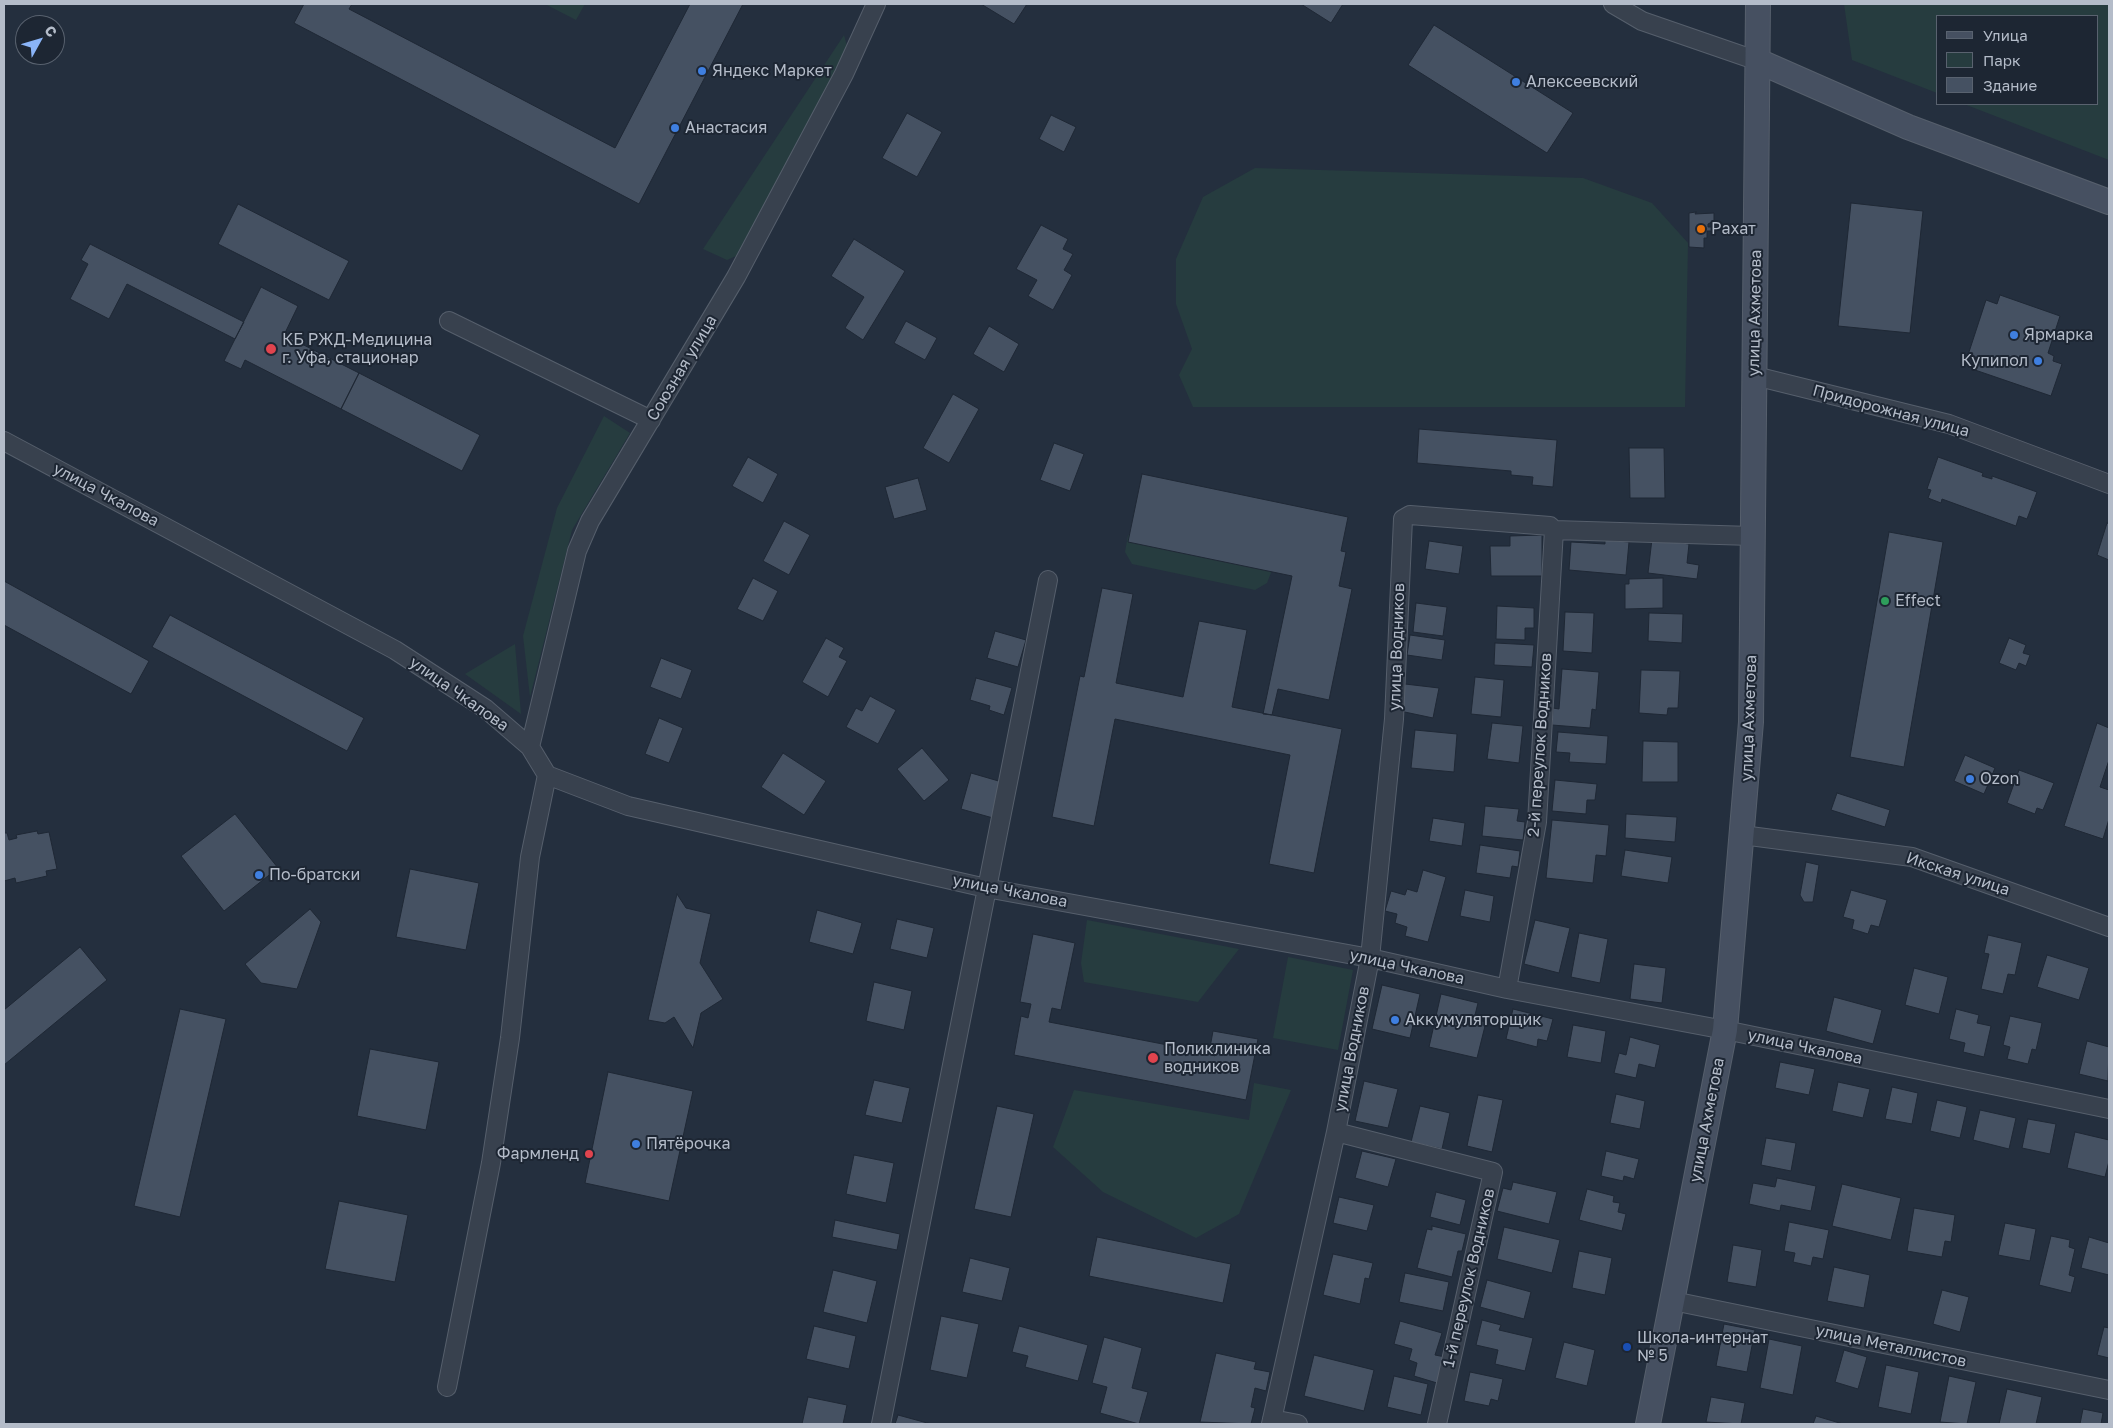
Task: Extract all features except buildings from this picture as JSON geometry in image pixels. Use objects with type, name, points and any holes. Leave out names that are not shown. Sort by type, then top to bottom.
[{"type":"main road","name":"улица Ахметова","points":[[1648,1424],[1725,1030],[1751,722],[1758,4]]},
{"type":"main road","points":[[1758,61],[1908,127],[2109,202]]},
{"type":"street","name":"Союзная улица","points":[[530,747],[577,551],[590,521],[736,277],[844,74],[876,4]]},
{"type":"street","points":[[1612,4],[1642,21],[1758,61]]},
{"type":"street","points":[[449,321],[651,420]]},
{"type":"street","name":"Придорожная улица","points":[[1755,376],[1949,424],[2109,484]]},
{"type":"street","name":"улица Чкалова","points":[[4,441],[395,650],[486,709],[530,747],[547,775],[628,806],[986,888],[1370,958],[1508,989],[1725,1030],[2109,1109]]},
{"type":"street","name":"улица Водников","points":[[1272,1422],[1336,1132],[1370,958],[1394,719],[1403,519],[1410,515],[1550,526],[1554,530]]},
{"type":"street","points":[[1554,530],[1752,536]]},
{"type":"street","name":"2-й переулок Водников","points":[[1508,989],[1537,822],[1554,530]]},
{"type":"street","points":[[881,1424],[1048,580]]},
{"type":"street","points":[[447,1387],[491,1163],[510,1038],[530,857],[547,775]]},
{"type":"street","name":"Икская улица","points":[[1742,835],[1912,857],[2109,927]]},
{"type":"street","name":"1-й переулок Водников","points":[[1336,1132],[1493,1172],[1436,1424]]},
{"type":"street","name":"улица Металлистов","points":[[1673,1301],[2109,1390]]},
{"type":"street","points":[[1272,1422],[1298,1424]]},
{"type":"green space","points":[[545,4],[585,4],[576,20]]},
{"type":"green space","points":[[1844,4],[2109,4],[2109,160],[1967,105],[2098,105],[2098,15],[1936,15],[1936,93],[1852,60]]},
{"type":"green space","points":[[844,35],[847,46],[846,55],[736,256],[727,260],[703,249]]},
{"type":"green space","points":[[1255,168],[1583,178],[1652,203],[1688,243],[1685,407],[1193,407],[1179,375],[1192,349],[1176,304],[1176,259],[1203,197]]},
{"type":"green space","points":[[604,416],[630,433],[572,530],[530,697],[523,636],[557,508]]},
{"type":"green space","points":[[1128,535],[1274,565],[1267,583],[1255,590],[1132,564],[1125,552]]},
{"type":"green space","points":[[515,644],[521,714],[465,674]]},
{"type":"green space","points":[[1087,920],[1239,949],[1198,1002],[1084,982],[1081,963]]},
{"type":"green space","points":[[1288,957],[1353,970],[1338,1050],[1273,1038]]},
{"type":"green space","points":[[1254,1083],[1291,1090],[1239,1214],[1196,1238],[1103,1192],[1053,1147],[1074,1090],[1249,1120]]},
{"type":"place","name":"Яндекс Маркет","points":[[702,71]]},
{"type":"place","name":"Алексеевский","points":[[1516,82]]},
{"type":"place","name":"Анастасия","points":[[675,128]]},
{"type":"place","name":"Рахат","points":[[1701,229]]},
{"type":"place","name":"Ярмарка","points":[[2014,335]]},
{"type":"place","name":"КБ РЖД-Медицина г. Уфа, стационар","points":[[271,349]]},
{"type":"place","name":"Купипол","points":[[2038,361]]},
{"type":"place","name":"Effect","points":[[1885,601]]},
{"type":"place","name":"Ozon","points":[[1970,779]]},
{"type":"place","name":"По-братски","points":[[259,875]]},
{"type":"place","name":"Аккумуляторщик","points":[[1395,1020]]},
{"type":"place","name":"Поликлиника водников","points":[[1153,1058]]},
{"type":"place","name":"Пятёрочка","points":[[636,1144]]},
{"type":"place","name":"Фармленд","points":[[589,1154]]},
{"type":"place","name":"Школа-интернат № 5","points":[[1627,1347]]}]
